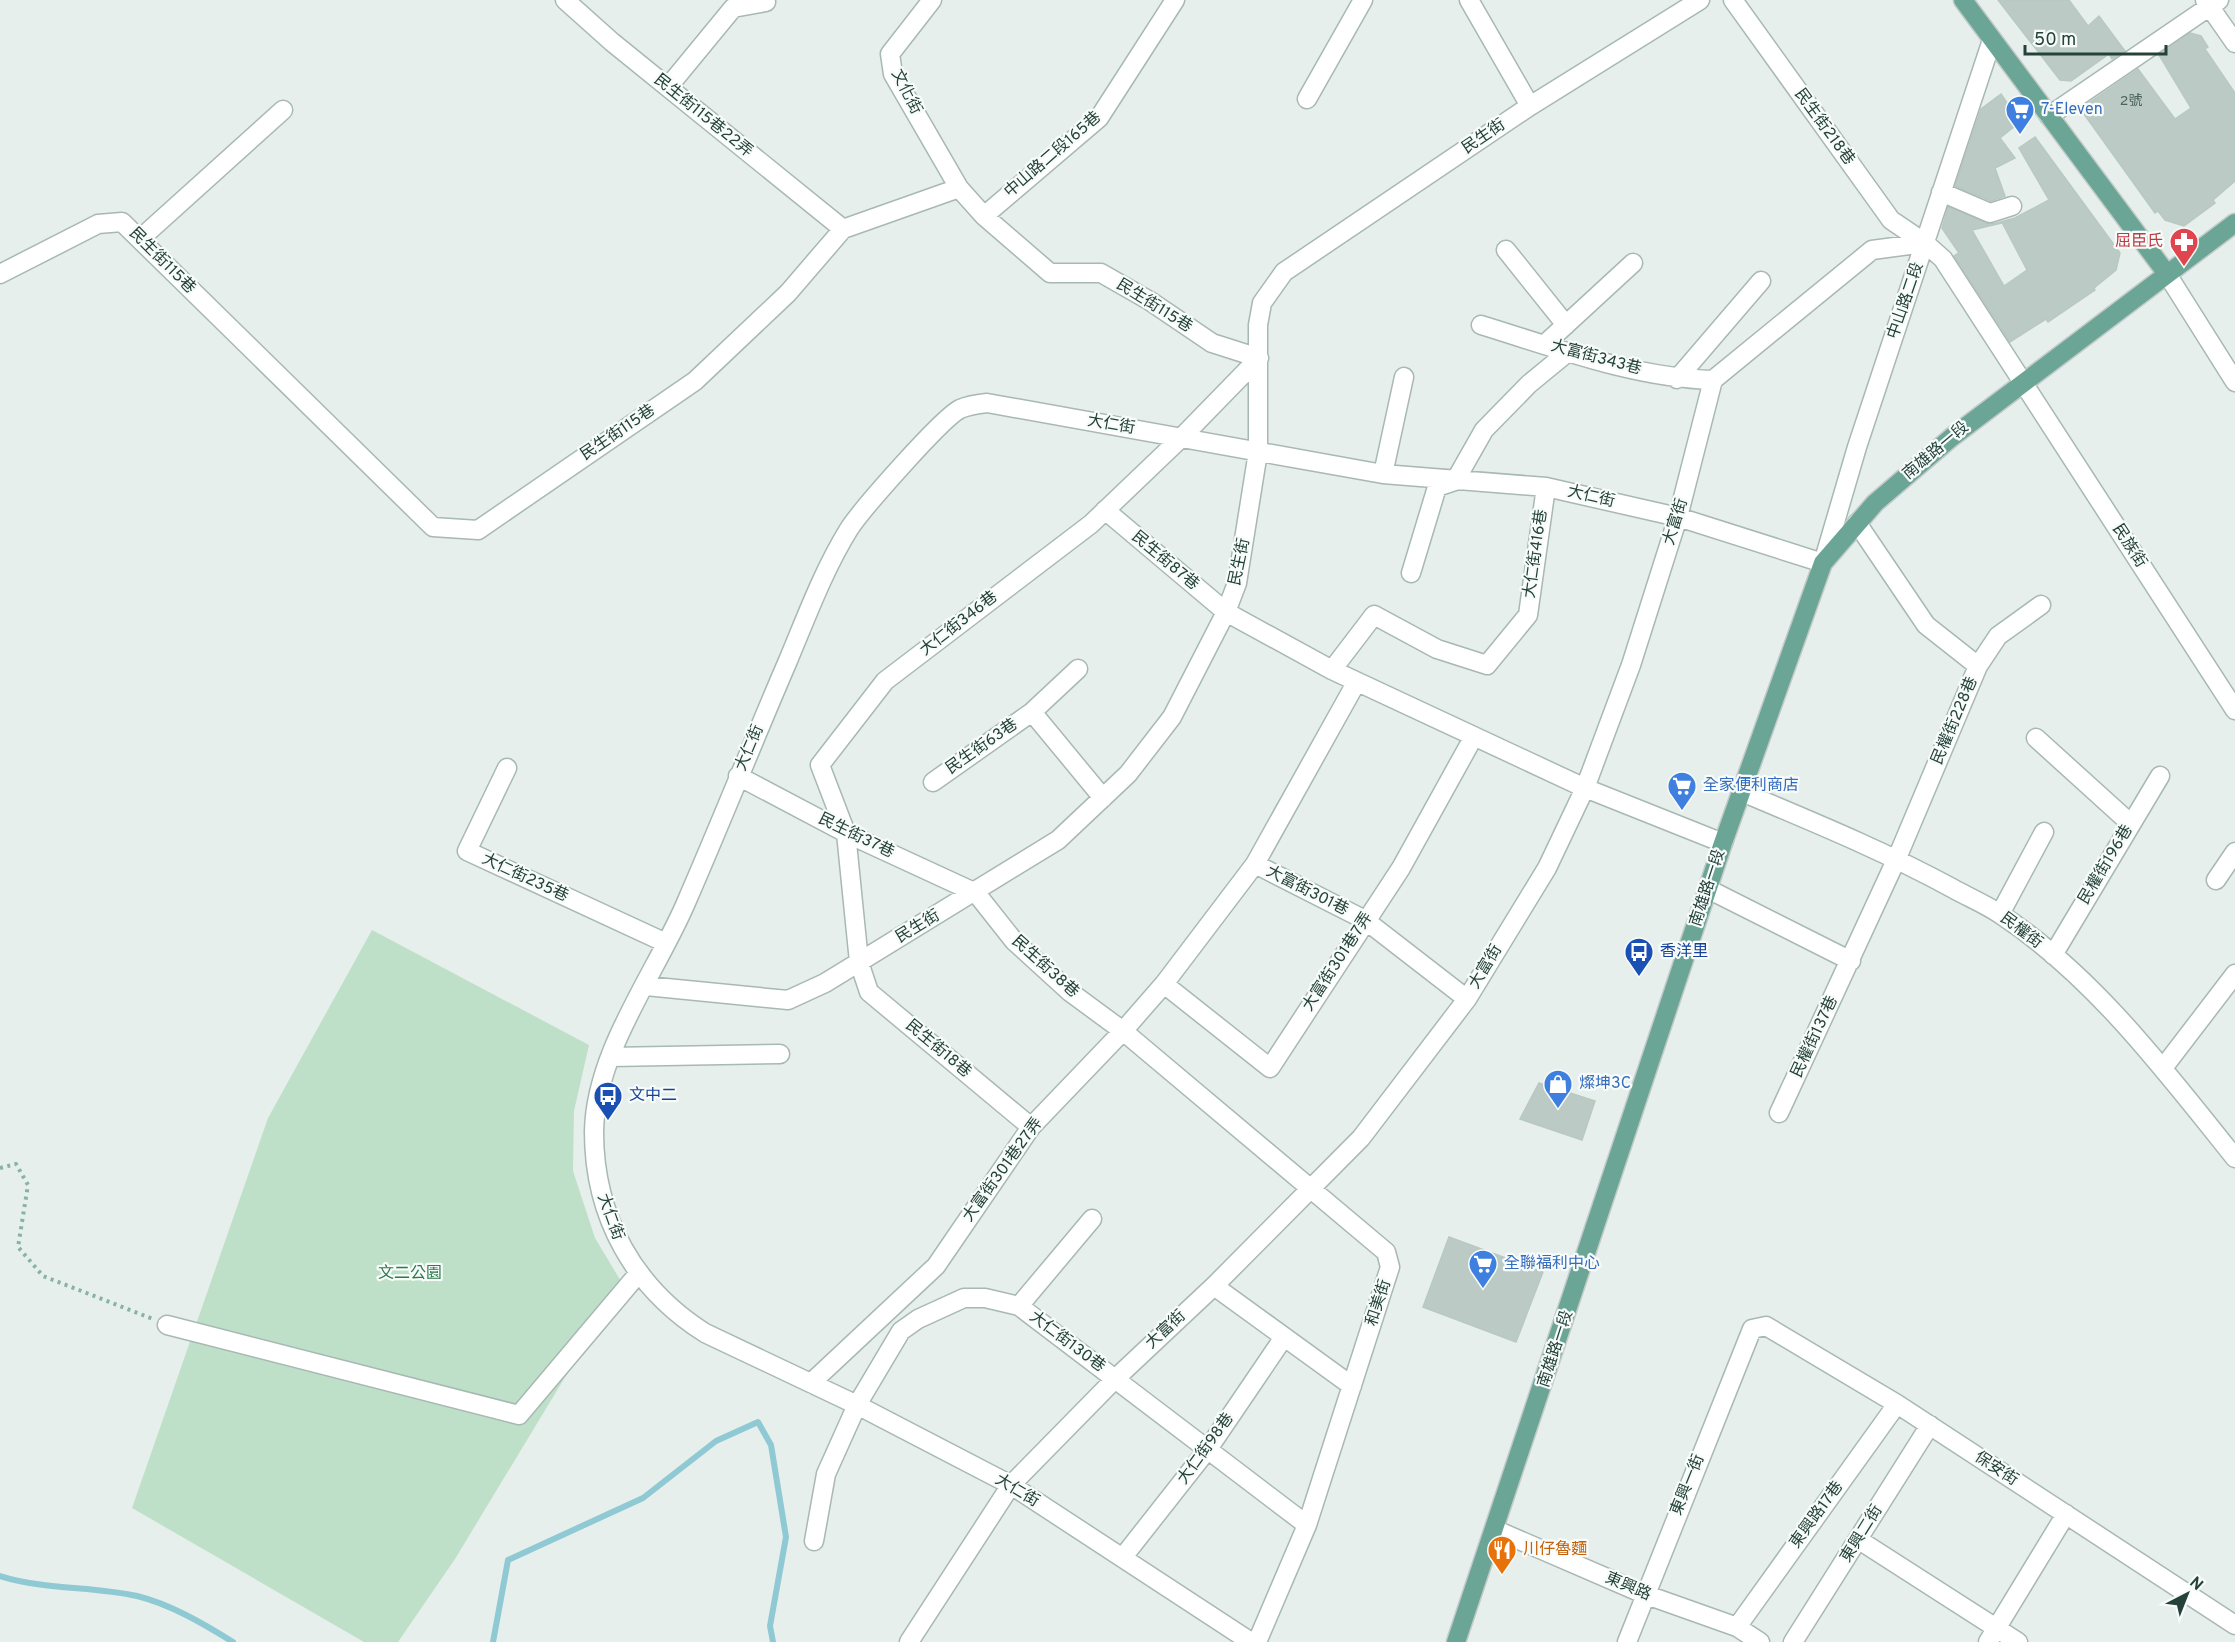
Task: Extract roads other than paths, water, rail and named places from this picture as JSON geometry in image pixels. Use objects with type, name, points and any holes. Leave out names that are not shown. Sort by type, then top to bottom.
[{"type":"main road","points":[[1963,0],[2167,274]]},
{"type":"main road","name":"南雄路一段","points":[[1456,1642],[1496,1530],[1723,843],[1824,563],[1875,503],[1915,468],[2024,381],[2235,223]]},
{"type":"street","name":"民生街115巷22弄","points":[[565,0],[668,87],[843,228]]},
{"type":"street","name":"文化街","points":[[932,0],[890,54],[893,74],[958,188]]},
{"type":"street","name":"中山路二段165巷","points":[[984,216],[1099,118],[1175,0]]},
{"type":"street","points":[[1307,99],[1364,0]]},
{"type":"street","points":[[1469,0],[1530,106]]},
{"type":"street","name":"民生街","points":[[646,986],[788,1000],[825,983],[1058,840],[1103,798],[1128,774],[1173,717],[1226,612],[1237,583],[1244,554],[1258,452],[1258,325],[1262,303],[1284,272],[1530,106],[1700,0]]},
{"type":"street","name":"民生街218巷","points":[[1733,0],[1891,220],[1926,243],[1942,259],[2024,381]]},
{"type":"street","points":[[668,87],[733,8],[766,2]]},
{"type":"street","points":[[2049,116],[2212,2],[2235,43]]},
{"type":"street","name":"中山路二段","points":[[1824,563],[1857,447],[1992,40]]},
{"type":"street","points":[[140,239],[283,110]]},
{"type":"street","points":[[843,228],[958,188]]},
{"type":"street","name":"民生街115巷","points":[[958,188],[984,216],[1050,273],[1101,273],[1150,301],[1212,343],[1259,358]]},
{"type":"street","points":[[1941,192],[1990,213],[2012,206]]},
{"type":"street","name":"民生街115巷","points":[[0,274],[98,224],[122,222],[433,527],[478,530],[695,381],[788,293],[843,228]]},
{"type":"street","points":[[1713,380],[1872,249],[1926,243]]},
{"type":"street","points":[[1506,250],[1566,325]]},
{"type":"street","points":[[1545,345],[1633,263]]},
{"type":"street","points":[[2167,274],[2235,382]]},
{"type":"street","points":[[1677,379],[1761,281]]},
{"type":"street","name":"大富街343巷","points":[[1481,326],[1568,352],[1677,379],[1713,380]]},
{"type":"street","points":[[1411,573],[1437,487],[1455,481],[1484,430],[1529,384],[1568,352]]},
{"type":"street","name":"大仁街346巷","points":[[860,962],[846,833],[820,765],[885,681],[1105,510],[1181,438],[1259,358]]},
{"type":"street","points":[[1383,474],[1404,377]]},
{"type":"street","name":"大富街","points":[[909,1642],[1011,1485],[1115,1378],[1214,1286],[1311,1191],[1361,1138],[1467,999],[1547,868],[1585,788],[1631,665],[1678,517],[1713,380]]},
{"type":"street","name":"民族街","points":[[2024,381],[2235,710]]},
{"type":"street","name":"大仁街","points":[[1251,1642],[1011,1485],[857,1405],[697,1328],[659,1298],[638,1274],[614,1232],[600,1194],[595,1121],[599,1090],[610,1057],[666,943],[826,570],[860,513],[958,410],[987,403],[1383,474],[1546,487],[1678,517],[1824,563]]},
{"type":"street","name":"大仁街416巷","points":[[1332,670],[1374,615],[1437,649],[1487,665],[1528,615],[1546,487]]},
{"type":"street","name":"民生街87巷","points":[[1105,510],[1226,612]]},
{"type":"street","points":[[1857,523],[1926,625],[1978,666]]},
{"type":"street","name":"民權街228巷","points":[[1897,858],[1978,666],[1998,636],[2041,605]]},
{"type":"street","points":[[1226,612],[1356,683],[1473,738],[1585,788],[1723,843]]},
{"type":"street","name":"民生街63巷","points":[[933,782],[1032,712],[1078,669]]},
{"type":"street","name":"大富街301巷","points":[[1356,683],[1256,864],[1365,920],[1467,999]]},
{"type":"street","name":"民生街63巷","points":[[1032,712],[1103,798]]},
{"type":"street","name":"大富街301巷7弄","points":[[1164,984],[1270,1068],[1401,868],[1473,738]]},
{"type":"street","points":[[2036,738],[2131,824]]},
{"type":"street","name":"大仁街235巷","points":[[507,768],[467,851],[666,943]]},
{"type":"street","name":"民生街37巷","points":[[738,776],[846,833],[976,892]]},
{"type":"street","name":"民權街196巷","points":[[2053,955],[2160,776]]},
{"type":"street","name":"民權街","points":[[1742,792],[1897,858],[2000,914],[2053,955],[2163,1068],[2235,1158]]},
{"type":"street","points":[[2000,914],[2044,832]]},
{"type":"street","points":[[2216,880],[2235,852]]},
{"type":"street","name":"民權街137巷","points":[[1779,1113],[1897,858]]},
{"type":"street","name":"大富街301巷27弄","points":[[811,1383],[936,1266],[1031,1127],[1123,1031],[1164,984],[1256,864]]},
{"type":"street","points":[[1708,889],[1851,961]]},
{"type":"street","name":"民生街38巷","points":[[976,892],[1014,941],[1070,992],[1123,1031]]},
{"type":"street","name":"民生街18巷","points":[[860,962],[869,992],[1031,1127]]},
{"type":"street","points":[[2163,1068],[2235,974]]},
{"type":"street","name":"和美街","points":[[1123,1031],[1386,1252],[1390,1267],[1307,1525],[1257,1642]]},
{"type":"street","points":[[610,1057],[780,1054]]},
{"type":"street","name":"大仁街130巷","points":[[1019,1306],[1092,1219]]},
{"type":"street","points":[[167,1325],[519,1415],[638,1274]]},
{"type":"street","points":[[1214,1286],[1352,1386]]},
{"type":"street","name":"大仁街130巷","points":[[814,1541],[826,1474],[857,1405],[901,1331],[918,1319],[964,1298],[985,1298],[1019,1306],[1307,1525]]},
{"type":"street","name":"保安街","points":[[1752,1329],[1766,1326],[1898,1404],[2235,1625]]},
{"type":"street","name":"東興一街","points":[[1627,1642],[1644,1594],[1752,1329]]},
{"type":"street","name":"大仁街98巷","points":[[1123,1557],[1208,1449],[1284,1337]]},
{"type":"street","name":"東興路17巷","points":[[1737,1628],[1898,1404]]},
{"type":"street","name":"東興二街","points":[[1794,1642],[1930,1425]]},
{"type":"street","points":[[1992,1634],[2066,1514]]},
{"type":"street","name":"東興路","points":[[1496,1530],[1644,1594],[1737,1628],[1760,1642]]},
{"type":"street","points":[[1859,1540],[1992,1634],[2018,1642]]},
{"type":"waterway","points":[[493,1642],[508,1560],[643,1498],[716,1441],[758,1422],[771,1445],[786,1537],[770,1626],[773,1642]]},
{"type":"waterway","points":[[0,1576],[34,1584],[137,1596],[174,1609],[233,1642]]},
{"type":"place","name":"7-Eleven","points":[[2020,136]]},
{"type":"place","name":"屈臣氏","points":[[2184,268]]},
{"type":"place","name":"全家便利商店","points":[[1682,812]]},
{"type":"place","name":"香洋里","points":[[1639,978]]},
{"type":"place","name":"燦坤3C","points":[[1558,1110]]},
{"type":"place","name":"文中二","points":[[608,1122]]},
{"type":"place","name":"全聯福利中心","points":[[1483,1290]]},
{"type":"place","name":"川仔魯麵","points":[[1502,1576]]},
{"type":"park label","name":"文二公園","points":[[410,1274]]}]
